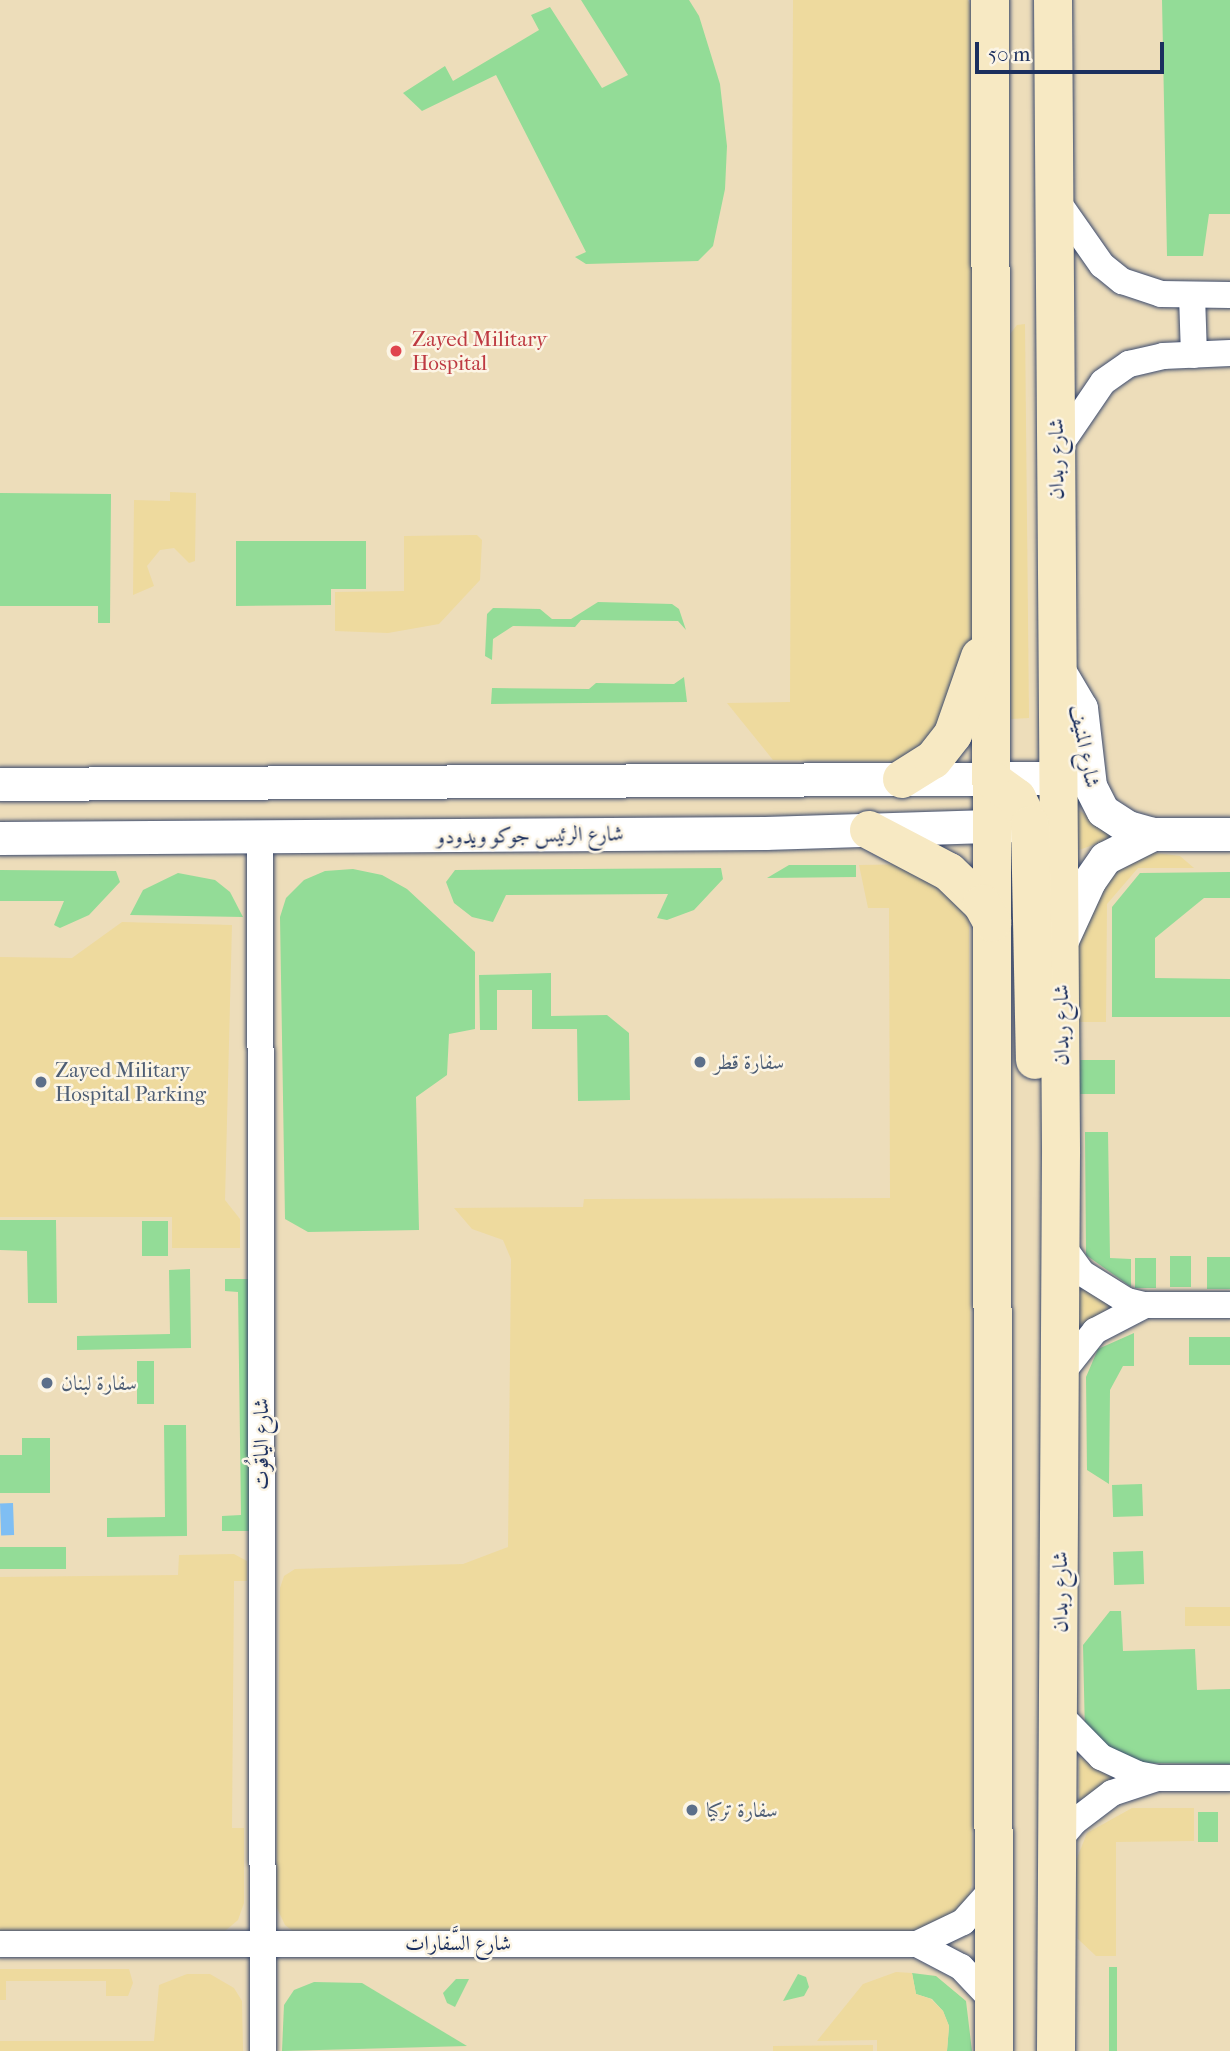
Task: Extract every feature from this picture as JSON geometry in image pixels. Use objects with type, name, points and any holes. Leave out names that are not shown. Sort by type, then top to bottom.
[{"type":"main road","points":[[990,0],[997,1884],[995,2051]]},
{"type":"main road","name":"شارع ربدان","points":[[1054,0],[1059,778],[1045,825],[1060,942],[1061,1374],[1056,2051]]},
{"type":"main road","points":[[902,779],[933,760],[953,734],[991,622]]},
{"type":"main road","points":[[991,779],[1017,798],[1045,825],[1035,1088],[1039,1111],[1061,1154]]},
{"type":"main road","points":[[869,830],[949,872],[982,904],[992,922]]},
{"type":"street","points":[[1055,198],[1102,265],[1122,281],[1147,292],[1230,295]]},
{"type":"street","points":[[1192,295],[1194,355]]},
{"type":"street","points":[[1056,451],[1094,393],[1114,372],[1146,358],[1230,353]]},
{"type":"street","name":"شارع المنيف","points":[[1058,669],[1081,708],[1095,799],[1114,820],[1153,834],[1230,834]]},
{"type":"street","points":[[0,784],[1059,778]]},
{"type":"street","points":[[763,779],[771,806],[765,833]]},
{"type":"street","name":"شارع الرئيس جوكو ويدودو","points":[[0,838],[765,833],[1045,825]]},
{"type":"street","name":"شارع المنيف","points":[[1060,942],[1089,881],[1105,858],[1153,834]]},
{"type":"street","name":"شارع الياقُوت","points":[[260,837],[263,2051]]},
{"type":"street","points":[[1061,1244],[1096,1285],[1145,1305],[1230,1305]]},
{"type":"street","points":[[1061,1374],[1095,1331],[1145,1305]]},
{"type":"street","points":[[1059,1714],[1101,1757],[1157,1779]]},
{"type":"street","points":[[1059,1840],[1074,1822],[1112,1793],[1157,1779],[1230,1778]]},
{"type":"street","name":"شارع السَّفارات","points":[[0,1944],[916,1944],[962,1922],[997,1884]]},
{"type":"street","name":"شارع السَّفارات","points":[[916,1944],[961,1967],[996,2004]]},
{"type":"green space","points":[[581,0],[689,0],[699,16],[720,84],[727,146],[725,189],[713,246],[698,261],[586,264],[575,257],[586,252],[496,75],[422,111],[403,93],[445,66],[453,81],[539,30],[531,15],[550,7],[602,88],[628,75]]},
{"type":"green space","points":[[1162,0],[1230,0],[1230,214],[1209,214],[1203,256],[1167,256]]},
{"type":"green space","points":[[0,493],[111,494],[110,623],[98,623],[98,606],[0,606]]},
{"type":"green space","points":[[236,541],[366,541],[366,589],[331,589],[331,605],[236,606]]},
{"type":"green space","points":[[598,602],[672,604],[679,609],[686,630],[678,621],[581,620],[575,627],[513,626],[493,639],[492,660],[485,656],[487,614],[493,608],[540,609],[552,619],[571,619]]},
{"type":"green space","points":[[684,677],[687,702],[491,704],[492,688],[589,689],[596,683],[674,684]]},
{"type":"green space","points":[[789,865],[856,865],[856,877],[767,878]]},
{"type":"green space","points":[[721,868],[723,879],[694,910],[667,920],[657,918],[668,894],[506,895],[493,922],[472,917],[454,903],[446,882],[455,870]]},
{"type":"green space","points":[[353,869],[382,875],[407,889],[475,952],[475,1029],[449,1034],[447,1075],[416,1097],[419,1230],[308,1232],[285,1219],[280,917],[286,898],[304,880],[325,871]]},
{"type":"green space","points":[[0,870],[116,871],[120,882],[89,915],[60,928],[54,925],[64,901],[0,901]]},
{"type":"green space","points":[[1230,872],[1230,898],[1204,898],[1155,938],[1155,978],[1230,979],[1230,1017],[1112,1017],[1112,907],[1140,873]]},
{"type":"green space","points":[[178,873],[215,880],[230,892],[243,917],[130,915],[143,890]]},
{"type":"green space","points":[[551,973],[551,1016],[607,1015],[629,1033],[630,1100],[578,1101],[577,1029],[532,1029],[532,990],[497,990],[497,1030],[480,1030],[479,975]]},
{"type":"green space","points":[[1080,1060],[1115,1060],[1115,1094],[1080,1094]]},
{"type":"green space","points":[[1085,1132],[1108,1132],[1110,1258],[1131,1259],[1131,1287],[1086,1255]]},
{"type":"green space","points":[[0,1220],[56,1220],[57,1303],[28,1303],[27,1251],[0,1250]]},
{"type":"green space","points":[[142,1221],[168,1221],[168,1256],[142,1256]]},
{"type":"green space","points":[[1170,1256],[1191,1256],[1191,1287],[1170,1287]]},
{"type":"green space","points":[[1207,1257],[1230,1257],[1230,1289],[1207,1289]]},
{"type":"green space","points":[[1135,1258],[1156,1258],[1156,1288],[1135,1288]]},
{"type":"green space","points":[[190,1269],[191,1348],[77,1350],[77,1336],[170,1334],[169,1270]]},
{"type":"green space","points":[[225,1279],[249,1279],[252,1531],[222,1531],[222,1516],[241,1515],[238,1292],[225,1291]]},
{"type":"green space","points":[[1134,1333],[1134,1366],[1123,1366],[1110,1390],[1109,1484],[1087,1470],[1086,1377],[1098,1349]]},
{"type":"green space","points":[[1189,1337],[1230,1337],[1230,1365],[1189,1365]]},
{"type":"green space","points":[[137,1361],[154,1361],[154,1404],[137,1404]]},
{"type":"green space","points":[[164,1425],[186,1425],[187,1536],[107,1537],[107,1518],[165,1517]]},
{"type":"green space","points":[[22,1438],[50,1438],[50,1493],[0,1493],[0,1455],[22,1455]]},
{"type":"green space","points":[[1142,1484],[1143,1516],[1113,1517],[1112,1485]]},
{"type":"green space","points":[[0,1547],[66,1547],[66,1569],[0,1569]]},
{"type":"green space","points":[[1143,1551],[1144,1584],[1114,1585],[1113,1552]]},
{"type":"green space","points":[[1110,1611],[1121,1611],[1123,1651],[1195,1649],[1197,1690],[1230,1689],[1230,1764],[1134,1763],[1085,1734],[1083,1645]]},
{"type":"green space","points":[[1198,1812],[1218,1812],[1218,1842],[1198,1842]]},
{"type":"green space","points":[[1109,1967],[1117,1967],[1117,2051],[1109,2051]]},
{"type":"green space","points":[[912,1973],[936,1976],[966,2001],[972,2051],[947,2051],[949,2026],[943,2011],[932,1999],[916,1994]]},
{"type":"green space","points":[[798,1974],[806,1977],[809,1987],[804,1996],[783,2001]]},
{"type":"green space","points":[[456,1979],[469,1979],[455,2007],[447,2003],[443,1993]]},
{"type":"green space","points":[[314,1982],[362,1983],[467,2046],[282,2051],[284,2005],[294,1990]]},
{"type":"sand","points":[[793,0],[968,0],[974,15],[984,693],[927,762],[773,760],[727,703],[790,702]]},
{"type":"sand","points":[[1025,324],[1029,718],[1011,719],[1006,339],[1017,325]]},
{"type":"sand","points":[[170,492],[196,493],[195,561],[189,563],[174,548],[160,550],[147,566],[154,586],[133,595],[134,500],[170,501]]},
{"type":"sand","points":[[477,535],[482,540],[480,580],[439,624],[388,633],[335,631],[335,592],[404,591],[404,536]]},
{"type":"sand","points":[[1078,810],[1121,835],[1079,850]]},
{"type":"sand","points":[[1140,851],[1180,856],[1194,868],[1138,868],[1107,904],[1106,1022],[1076,1022],[1077,896]]},
{"type":"sand","points":[[917,864],[969,912],[972,1884],[965,1912],[919,1935],[299,1936],[285,1925],[276,1906],[280,1588],[284,1576],[295,1569],[463,1564],[508,1547],[511,1259],[503,1240],[472,1229],[454,1208],[583,1207],[584,1199],[890,1198],[889,908],[868,908],[859,865]]},
{"type":"sand","points":[[122,922],[232,925],[225,1200],[240,1219],[240,1248],[172,1248],[172,1217],[0,1217],[0,957],[72,958]]},
{"type":"sand","points":[[1075,1284],[1116,1305],[1077,1330]]},
{"type":"sand","points":[[234,1554],[247,1561],[247,1581],[234,1581],[232,1828],[244,1828],[244,1903],[238,1920],[225,1931],[0,1934],[0,1577],[178,1575],[179,1555]]},
{"type":"sand","points":[[1185,1607],[1230,1607],[1230,1626],[1185,1626]]},
{"type":"sand","points":[[1079,1757],[1116,1779],[1079,1800]]},
{"type":"sand","points":[[1132,1808],[1194,1808],[1194,1841],[1116,1842],[1116,1956],[1096,1956],[1078,1939],[1076,1861],[1087,1833]]},
{"type":"sand","points":[[0,1969],[129,1969],[133,1983],[128,1996],[106,1996],[106,1981],[6,1981],[6,2000],[0,2000]]},
{"type":"sand","points":[[896,1972],[912,1973],[916,1994],[931,1999],[943,2011],[949,2026],[947,2051],[877,2051],[877,2040],[817,2041],[863,1984]]},
{"type":"sand","points":[[187,1974],[210,1974],[234,1988],[242,2001],[243,2051],[0,2051],[0,2041],[154,2041],[159,1985]]},
{"type":"sand","points":[[873,2045],[873,2051],[773,2051],[773,2046]]},
{"type":"water","points":[[0,1503],[13,1503],[14,1535],[1,1535]]},
{"type":"place","name":"Zayed Military Hospital","points":[[396,351]]},
{"type":"place","name":"سفارة قطر","points":[[700,1062]]},
{"type":"place","name":"Zayed Military Hospital Parking","points":[[41,1082]]},
{"type":"place","name":"سفارة لبنان","points":[[47,1383]]},
{"type":"place","name":"سفارة تركيا","points":[[692,1810]]}]
